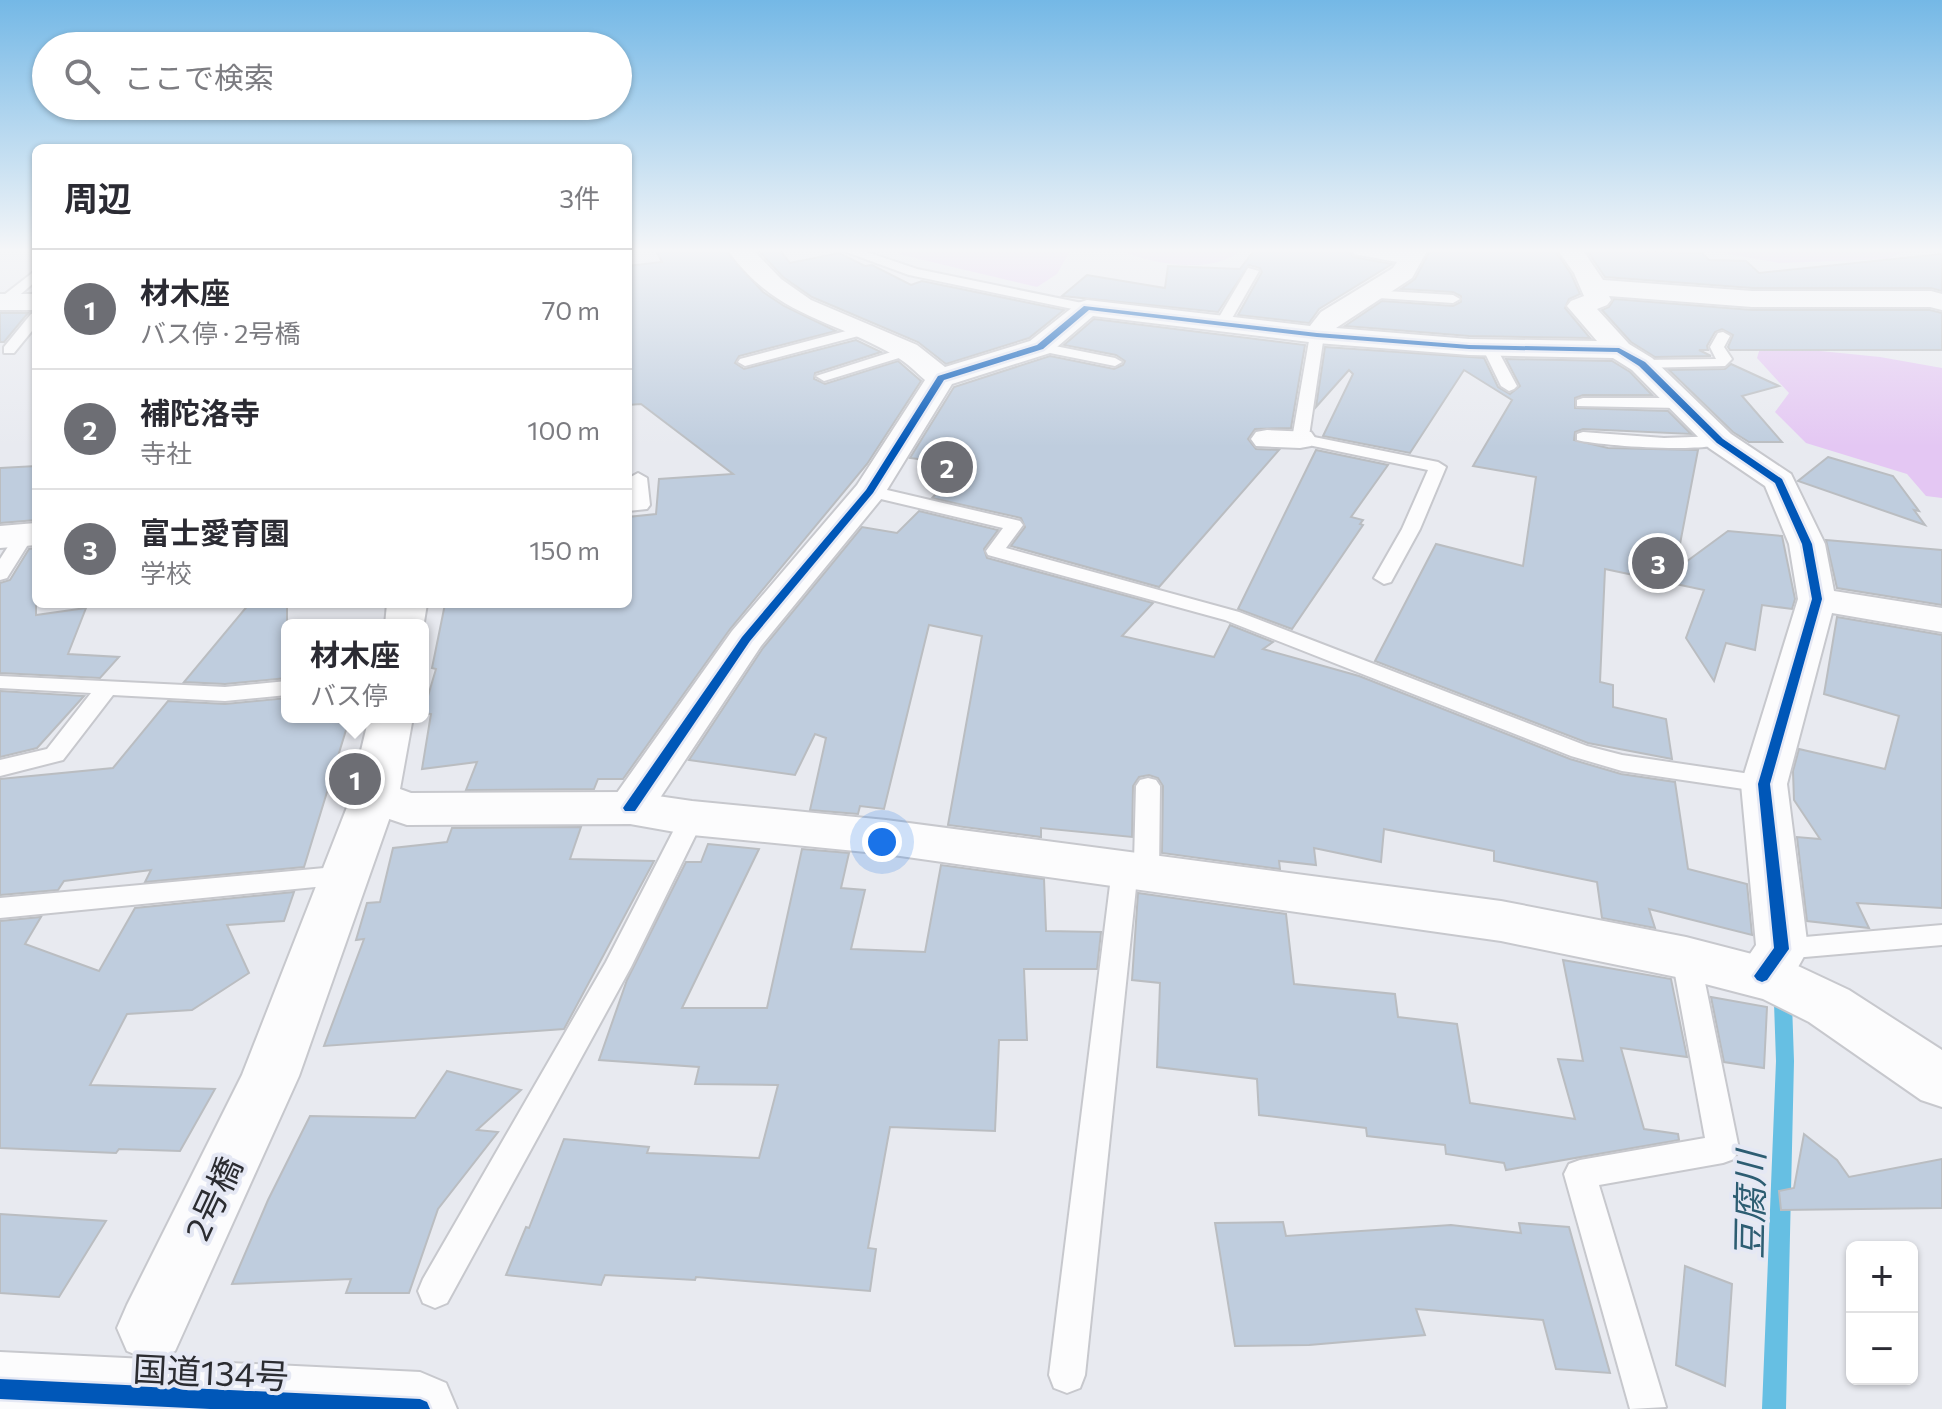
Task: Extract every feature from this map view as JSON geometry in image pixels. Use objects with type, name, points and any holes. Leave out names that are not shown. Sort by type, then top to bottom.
[{"type":"main road","points":[[390,723],[374,797],[407,809],[630,808],[692,818],[886,837],[1501,921],[1686,958],[1774,969],[1942,1082]]},
{"type":"main road","name":"国道134号","points":[[0,1389],[420,1409]]},
{"type":"street","points":[[824,315],[907,351],[941,378]]},
{"type":"street","points":[[630,808],[746,639],[870,491],[941,378],[1040,347],[1079,315]]},
{"type":"street","points":[[1144,315],[1317,335],[1631,357]]},
{"type":"street","points":[[1317,335],[1335,315]]},
{"type":"street","points":[[1589,315],[1720,441],[1779,481],[1807,544],[1817,599],[1764,784],[1774,969]]},
{"type":"street","points":[[1267,439],[1300,439]]},
{"type":"street","points":[[1817,599],[1942,620]]},
{"type":"street","name":"2号橋","points":[[153,1324],[270,1076],[374,797]]},
{"type":"lane","points":[[1222,324],[1227,315]]},
{"type":"lane","points":[[9,350],[32,322]]},
{"type":"lane","points":[[745,362],[861,331]]},
{"type":"lane","points":[[1317,335],[1300,439],[1438,467],[1411,529],[1384,578]]},
{"type":"lane","points":[[1631,357],[1720,363],[1725,359],[1717,347],[1723,336]]},
{"type":"lane","points":[[1040,347],[1115,362]]},
{"type":"lane","points":[[1489,347],[1509,386]]},
{"type":"lane","points":[[824,376],[907,351]]},
{"type":"lane","points":[[1583,403],[1679,403]]},
{"type":"lane","points":[[1583,437],[1664,443],[1720,441]]},
{"type":"lane","points":[[632,506],[641,505],[638,478]]},
{"type":"lane","points":[[870,491],[1014,525],[995,551],[1232,616],[1579,751],[1622,763],[1764,784]]},
{"type":"lane","points":[[0,574],[20,535]]},
{"type":"lane","points":[[0,682],[225,694],[281,689]]},
{"type":"lane","points":[[0,768],[55,755],[105,690]]},
{"type":"lane","points":[[1067,1375],[1148,786]]},
{"type":"lane","points":[[435,1291],[617,967],[692,818]]},
{"type":"lane","points":[[0,908],[346,875]]},
{"type":"lane","points":[[1774,969],[1942,935]]},
{"type":"lane","points":[[1648,1407],[1580,1174],[1723,1149],[1686,958]]},
{"type":"shaded area","points":[[1761,345],[1880,357],[1942,368],[1942,498],[1926,496],[1907,474],[1806,443],[1775,412],[1789,393],[1757,358]]},
{"type":"building","points":[[0,315],[27,315],[4,342],[0,342]]},
{"type":"building","points":[[632,315],[802,315],[836,331],[739,356],[735,363],[744,369],[856,340],[881,352],[815,373],[814,379],[825,384],[898,361],[921,381],[867,464],[730,629],[623,779],[598,779],[594,789],[466,790],[477,762],[422,769],[431,714],[429,693],[436,669],[432,668],[444,608],[632,608],[632,517],[656,514],[659,479],[733,474],[641,404],[632,405]]},
{"type":"building","points":[[854,315],[1058,315],[1029,338],[946,364],[918,342]]},
{"type":"building","points":[[1238,315],[1315,315],[1309,323]]},
{"type":"building","points":[[1362,315],[1571,315],[1590,338],[1469,336],[1345,326]]},
{"type":"building","points":[[1606,315],[1942,315],[1942,350],[1730,350],[1728,347],[1733,335],[1722,329],[1715,332],[1708,350],[1699,350],[1711,356],[1655,357],[1631,342]]},
{"type":"building","points":[[1094,319],[1305,345],[1291,428],[1255,429],[1248,439],[1256,449],[1279,450],[1159,587],[1011,546],[1025,527],[1021,518],[932,498],[965,465],[910,458],[954,387],[1050,356],[1114,369],[1123,365],[1125,361],[1116,355],[1064,345]]},
{"type":"building","points":[[1325,347],[1484,358],[1498,387],[1510,394],[1520,386],[1506,359],[1612,361],[1630,372],[1652,395],[1583,395],[1575,398],[1575,408],[1668,411],[1691,434],[1583,429],[1575,432],[1574,440],[1608,448],[1698,450],[1675,570],[1728,531],[1782,536],[1795,599],[1792,609],[1762,605],[1755,650],[1726,643],[1714,681],[1686,638],[1704,590],[1605,569],[1600,682],[1613,685],[1613,707],[1666,719],[1672,759],[1588,743],[1375,661],[1436,544],[1523,566],[1536,477],[1473,466],[1512,400],[1464,370],[1410,453],[1323,436],[1353,374],[1349,370],[1316,407]]},
{"type":"building","points":[[1731,364],[1779,386],[1742,396],[1782,442],[1749,442],[1733,432],[1669,370],[1725,369]]},
{"type":"building","points":[[1316,450],[1388,465],[1351,517],[1363,520],[1360,524],[1363,525],[1292,629],[1238,609]]},
{"type":"building","points":[[1828,457],[1893,476],[1919,511],[1914,510],[1925,525],[1798,481]]},
{"type":"building","points":[[32,466],[32,520],[0,523],[0,468]]},
{"type":"building","points":[[919,511],[998,530],[984,549],[987,558],[1153,603],[1122,636],[1214,657],[1230,625],[1273,642],[1263,649],[1359,676],[1570,759],[1621,774],[1675,782],[1688,869],[1747,884],[1752,935],[1649,909],[1655,928],[1602,918],[1597,882],[1494,861],[1494,851],[1384,829],[1381,862],[1314,848],[1316,865],[1279,861],[1280,869],[1162,853],[1163,786],[1158,778],[1149,775],[1139,777],[1133,786],[1132,837],[1041,828],[1041,837],[948,825],[982,636],[929,625],[884,809],[860,806],[858,814],[810,810],[826,738],[815,734],[795,775],[689,760],[763,648],[862,527],[897,533]]},
{"type":"building","points":[[1826,540],[1942,550],[1942,605],[1837,588]]},
{"type":"building","points":[[32,549],[32,608],[36,608],[36,615],[86,608],[68,654],[119,657],[100,678],[0,673],[0,583],[10,580]]},
{"type":"building","points":[[246,608],[287,608],[287,619],[281,619],[281,679],[225,684],[184,682]]},
{"type":"building","points":[[1837,617],[1942,635],[1942,908],[1857,903],[1869,928],[1807,921],[1797,837],[1820,839],[1794,800],[1793,771],[1799,749],[1885,769],[1899,716],[1824,694]]},
{"type":"building","points":[[0,691],[84,696],[37,748],[0,757]]},
{"type":"building","points":[[281,699],[281,723],[348,723],[304,867],[145,882],[151,870],[64,881],[58,890],[0,895],[0,779],[113,768],[168,701],[225,704]]},
{"type":"building","points":[[581,827],[570,859],[654,861],[564,1029],[324,1046],[364,939],[356,940],[367,903],[380,902],[393,848],[447,842],[452,828]]},
{"type":"building","points":[[708,844],[759,849],[682,1008],[767,1008],[802,849],[849,853],[841,888],[865,890],[851,949],[925,952],[941,865],[1044,879],[1046,931],[1101,932],[1097,969],[1024,969],[1027,1040],[999,1040],[995,1131],[890,1127],[868,1248],[876,1249],[870,1291],[696,1277],[695,1280],[605,1275],[601,1285],[506,1275],[526,1227],[529,1228],[564,1139],[649,1147],[647,1153],[759,1158],[778,1085],[695,1084],[699,1067],[599,1060],[627,980],[686,862],[701,862]]},
{"type":"building","points":[[294,892],[284,921],[227,925],[249,973],[192,1010],[127,1014],[90,1085],[215,1089],[180,1151],[119,1149],[116,1153],[0,1148],[0,921],[41,917],[25,944],[99,971],[135,908]]},
{"type":"building","points":[[1138,893],[1286,914],[1294,984],[1395,994],[1398,1017],[1457,1024],[1470,1103],[1575,1119],[1558,1059],[1583,1061],[1563,960],[1671,979],[1687,1057],[1621,1048],[1644,1129],[1678,1134],[1679,1140],[1506,1170],[1504,1163],[1446,1154],[1445,1145],[1367,1136],[1366,1128],[1259,1115],[1257,1079],[1157,1067],[1160,983],[1132,980]]},
{"type":"building","points":[[1711,997],[1767,1007],[1764,1068],[1724,1062]]},
{"type":"building","points":[[447,1071],[521,1090],[477,1130],[498,1132],[438,1209],[409,1293],[346,1293],[351,1279],[232,1284],[268,1200],[310,1116],[415,1118]]},
{"type":"building","points":[[1804,1134],[1837,1160],[1849,1177],[1942,1159],[1942,1208],[1781,1210],[1779,1191],[1794,1188]]},
{"type":"building","points":[[0,1214],[106,1221],[59,1297],[0,1293]]},
{"type":"building","points":[[1283,1222],[1286,1236],[1451,1225],[1521,1233],[1519,1223],[1569,1227],[1610,1373],[1556,1369],[1543,1320],[1416,1309],[1425,1335],[1309,1345],[1235,1346],[1215,1223]]},
{"type":"building","points":[[1685,1266],[1732,1284],[1725,1386],[1676,1365]]},
{"type":"waterway","name":"豆腐川","points":[[1774,1409],[1785,1061],[1783,1003]]},
{"type":"cycle path","points":[[630,808],[746,639],[870,491],[941,378],[1040,347],[1079,315]]},
{"type":"cycle path","points":[[1145,315],[1317,335],[1469,347],[1619,350],[1642,364],[1720,441],[1779,481],[1807,544],[1817,599],[1764,784],[1782,949],[1762,976]]},
{"type":"cycle path","points":[[0,1389],[420,1409]]},
{"type":"place","name":"補陀洛寺","points":[[947,467]]},
{"type":"place","name":"富士愛育園","points":[[1658,563]]},
{"type":"place","name":"材木座","points":[[355,779]]}]
